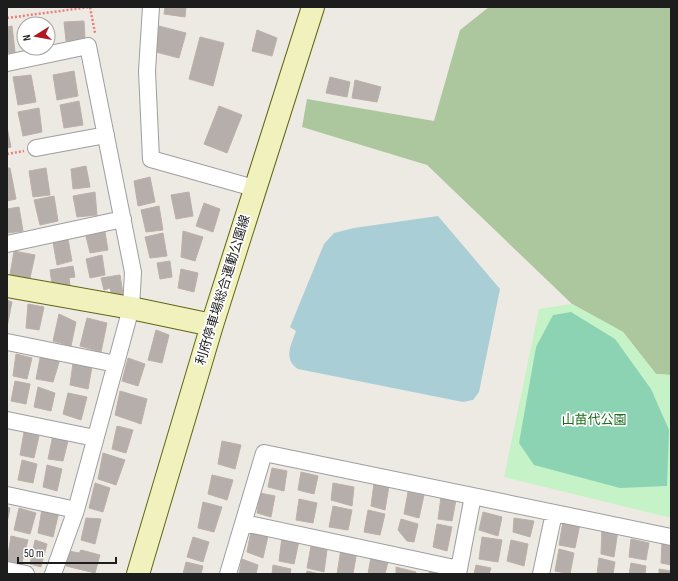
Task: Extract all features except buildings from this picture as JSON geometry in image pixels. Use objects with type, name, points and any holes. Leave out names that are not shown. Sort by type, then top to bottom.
[{"type":"main road","name":"利府停車場総合運動公園線","points":[[138,574],[254,188],[313,7]]},
{"type":"main road","points":[[7,286],[131,308],[212,325]]},
{"type":"street","points":[[151,7],[146,71],[151,158],[254,188]]},
{"type":"street","points":[[7,63],[88,46],[133,272],[131,308],[76,510],[53,574]]},
{"type":"street","points":[[36,148],[106,135]]},
{"type":"street","points":[[7,244],[123,220]]},
{"type":"street","points":[[7,342],[116,364]]},
{"type":"street","points":[[7,420],[95,438]]},
{"type":"street","points":[[228,574],[264,453],[671,537]]},
{"type":"street","points":[[7,495],[76,510]]},
{"type":"street","points":[[244,523],[458,571],[473,496]]},
{"type":"street","points":[[541,574],[554,513]]},
{"type":"street","points":[[7,570],[26,574]]},
{"type":"path","points":[[7,18],[90,8],[96,40],[88,46]]},
{"type":"green space","points":[[489,7],[671,7],[671,375],[656,374],[623,332],[572,304],[427,165],[302,127],[307,99],[434,121],[460,30]]},
{"type":"green space","name":"山苗代公園","points":[[572,304],[623,332],[656,374],[671,375],[671,518],[504,477],[539,309]]},
{"type":"green space","name":"山苗代公園","points":[[571,312],[615,339],[651,389],[669,430],[667,486],[620,488],[534,465],[519,443],[536,347],[553,315]]},
{"type":"water","points":[[438,216],[500,289],[479,392],[473,400],[463,402],[298,369],[293,365],[289,356],[296,331],[290,327],[324,244],[334,233],[354,228]]}]
